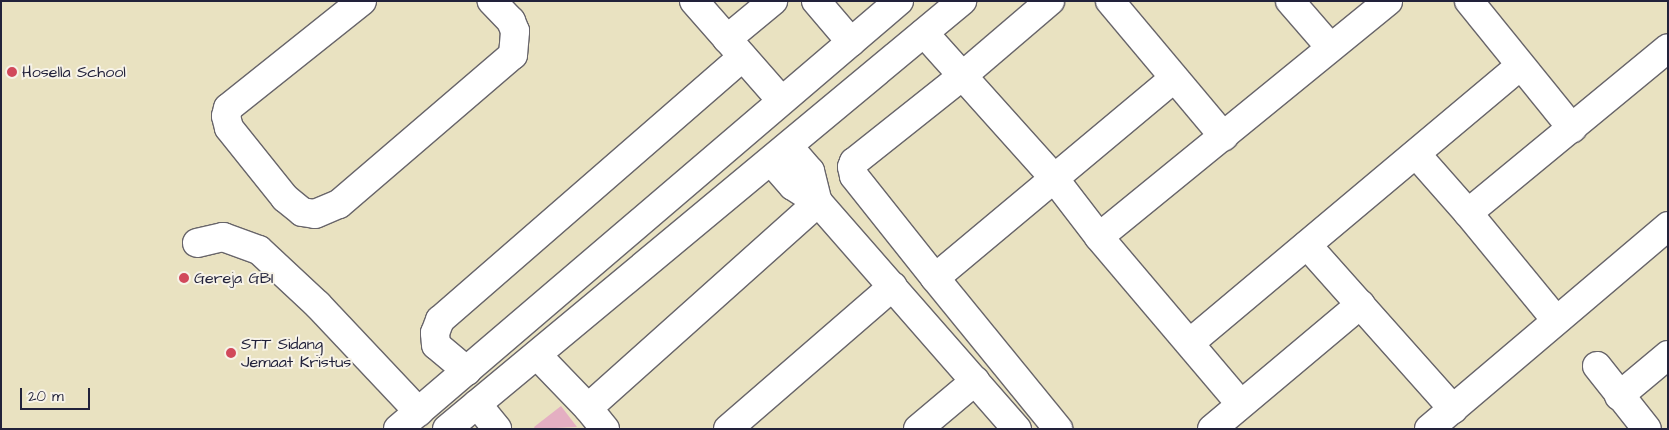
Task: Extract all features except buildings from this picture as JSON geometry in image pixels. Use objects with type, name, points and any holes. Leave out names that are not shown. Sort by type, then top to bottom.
[{"type":"street","points":[[362,1],[228,108],[226,116],[230,128],[285,198],[302,212],[315,214],[338,204],[513,55],[515,30],[511,21],[492,1]]},
{"type":"street","points":[[694,1],[781,100]]},
{"type":"street","points":[[467,371],[436,344],[435,333],[440,320],[735,48],[773,1]]},
{"type":"street","points":[[816,1],[851,42]]},
{"type":"street","points":[[196,243],[223,237],[259,250],[318,305],[409,421],[781,100],[899,1]]},
{"type":"street","points":[[447,429],[962,1]]},
{"type":"street","points":[[1050,1],[962,77],[854,162],[852,168],[854,176],[1058,429]]},
{"type":"street","points":[[1110,1],[1224,137]]},
{"type":"street","points":[[1290,1],[1330,47]]},
{"type":"street","points":[[1099,237],[1224,137],[1330,47],[1388,1]]},
{"type":"street","points":[[1469,1],[1572,128]]},
{"type":"street","points":[[924,33],[1053,177],[1099,237],[1191,342],[1240,403]]},
{"type":"street","points":[[1468,213],[1668,48]]},
{"type":"street","points":[[1191,342],[1520,66]]},
{"type":"street","points":[[935,278],[1053,177],[1174,79]]},
{"type":"street","points":[[780,154],[810,171],[818,202],[1017,429]]},
{"type":"street","points":[[1416,154],[1468,213],[1556,320]]},
{"type":"street","points":[[588,408],[818,202]]},
{"type":"street","points":[[1429,429],[1668,226]]},
{"type":"street","points":[[1308,244],[1452,409]]},
{"type":"street","points":[[728,429],[893,286]]},
{"type":"street","points":[[1212,429],[1240,403],[1361,304]]},
{"type":"street","points":[[538,355],[605,429]]},
{"type":"street","points":[[1620,396],[1668,355]]},
{"type":"street","points":[[1597,366],[1647,429]]},
{"type":"street","points":[[918,429],[976,381]]},
{"type":"street","points":[[477,404],[496,429]]},
{"type":"place","name":"Hosella School","points":[[12,72]]},
{"type":"place","name":"Gereja GBI","points":[[184,278]]},
{"type":"place","name":"STT Sidang Jemaat Kristus","points":[[231,353]]}]
